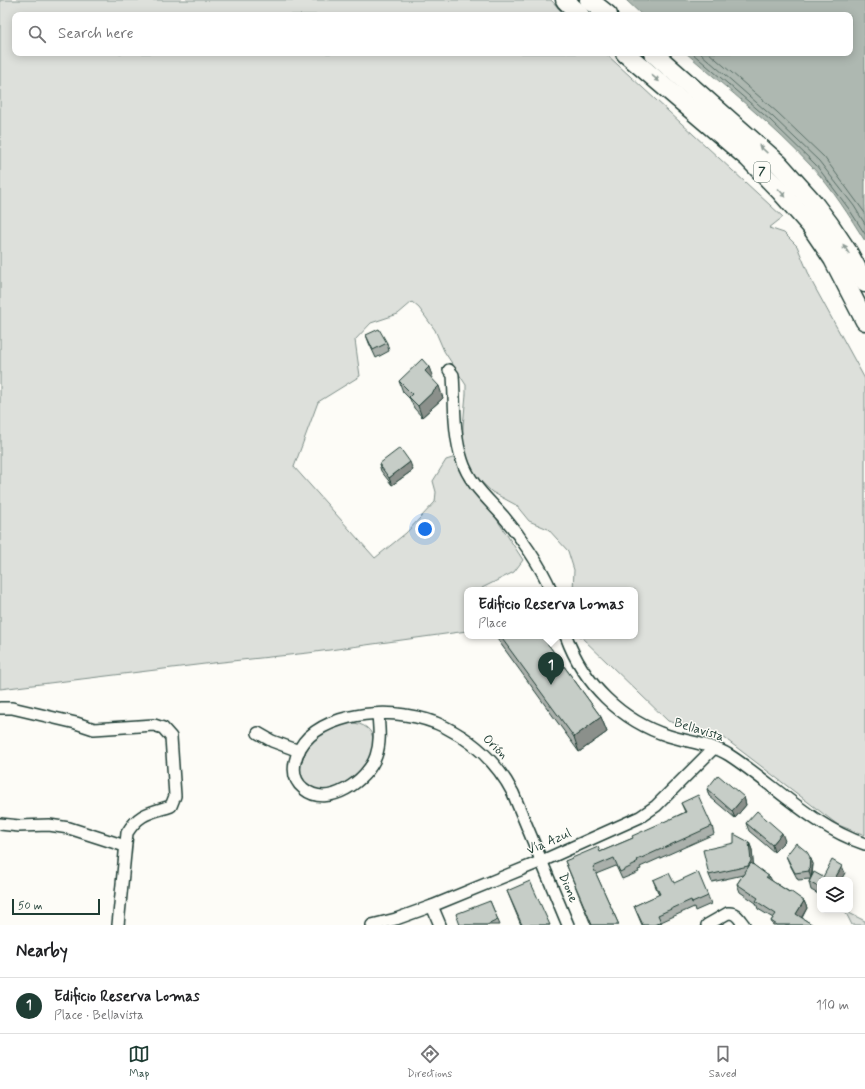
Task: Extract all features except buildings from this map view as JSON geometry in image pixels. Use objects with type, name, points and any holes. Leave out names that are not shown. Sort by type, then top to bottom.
[{"type":"highway","points":[[565,0],[577,12]]},
{"type":"highway","points":[[589,0],[604,12]]},
{"type":"highway","name":"7","points":[[629,56],[748,158],[781,192],[810,226],[832,259],[865,321]]},
{"type":"highway","name":"7","points":[[656,56],[779,164],[812,201],[830,225],[848,252],[865,283]]},
{"type":"street","points":[[449,370],[453,375],[458,440],[462,461],[470,479],[519,537],[548,581],[550,587]]},
{"type":"street","name":"Bellavista","points":[[567,639],[576,660],[594,685],[606,699],[630,718],[641,725],[668,736],[725,752],[748,766],[828,828],[845,837],[865,844]]},
{"type":"street","points":[[0,708],[12,708],[76,723],[94,729],[154,725],[163,728],[171,737],[175,796],[171,806],[142,816],[133,823],[127,833],[118,925]]},
{"type":"street","name":"Orión","points":[[378,714],[379,744],[374,760],[365,774],[358,781],[347,788],[329,795],[307,792],[298,784],[295,776],[295,764],[299,751],[312,734],[323,726],[344,718],[378,714],[405,715],[432,722],[457,734],[480,750],[499,769],[513,793],[542,861]]},
{"type":"street","points":[[258,734],[299,751]]},
{"type":"street","name":"Vía Azul","points":[[372,925],[396,920],[432,906],[542,861],[650,812],[714,748]]},
{"type":"street","points":[[0,824],[20,826],[49,824],[69,828],[125,846]]},
{"type":"street","name":"Dione","points":[[542,861],[568,925]]},
{"type":"street","points":[[432,906],[440,925]]},
{"type":"street","points":[[707,925],[728,913],[731,913],[735,914],[744,925]]},
{"type":"shaded area","points":[[0,0],[551,0],[562,12],[12,12],[12,56],[608,56],[783,217],[769,228],[784,233],[797,246],[813,284],[865,379],[865,835],[838,825],[723,737],[668,721],[583,639],[638,639],[638,587],[573,587],[574,570],[568,551],[548,529],[529,521],[516,505],[492,492],[470,471],[465,459],[463,440],[466,385],[444,351],[435,330],[419,308],[412,302],[398,314],[371,323],[355,340],[360,376],[318,402],[294,467],[375,558],[406,533],[435,502],[436,492],[433,481],[446,460],[456,457],[464,480],[496,518],[523,560],[514,572],[484,587],[464,587],[464,631],[308,653],[0,689]]},
{"type":"shaded area","points":[[354,723],[364,726],[370,731],[373,737],[371,753],[363,769],[350,781],[333,788],[324,790],[313,789],[306,785],[302,779],[300,771],[304,754],[309,746],[319,735],[328,730]]},
{"type":"shaded area","points":[[846,913],[865,921],[865,925],[852,925]]},
{"type":"water","points":[[626,0],[865,0],[865,241],[834,193],[812,167],[767,123],[690,56],[853,56],[853,12],[639,12]]},
{"type":"place","name":"Edificio Reserva Lomas","points":[[551,685]]}]
